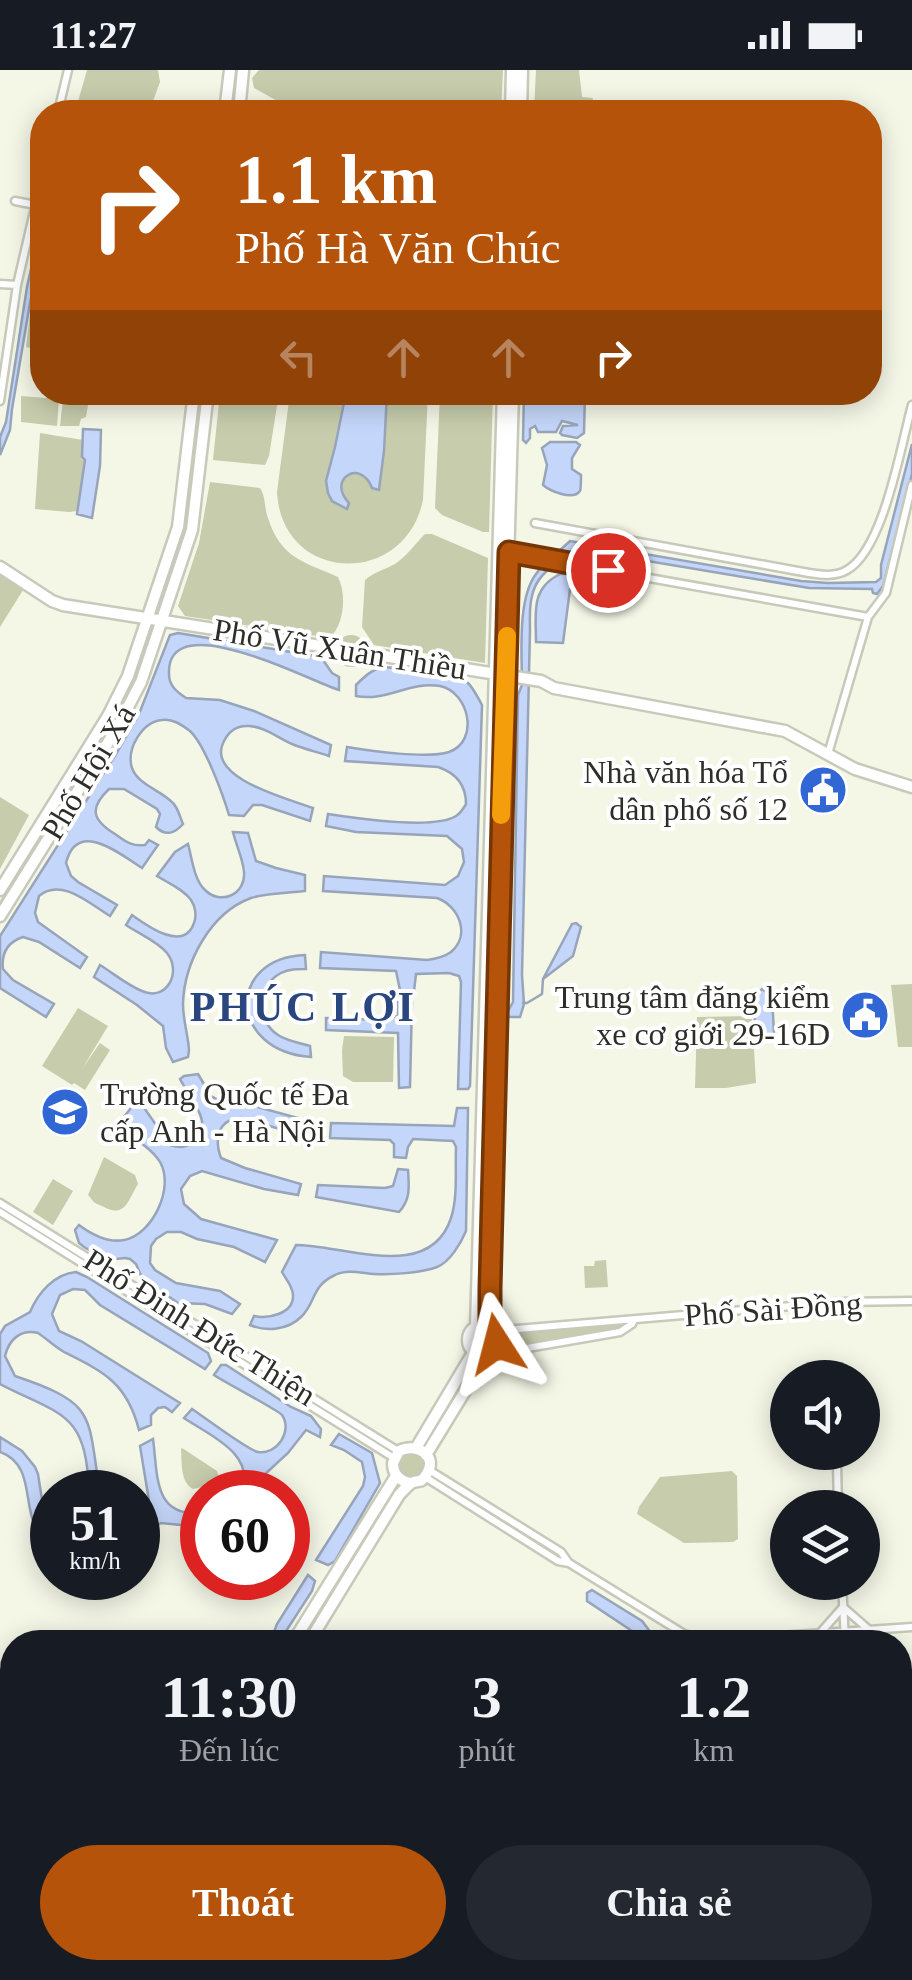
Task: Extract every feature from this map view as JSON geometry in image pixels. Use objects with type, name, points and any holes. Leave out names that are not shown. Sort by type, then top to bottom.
[{"type":"main road","points":[[226,100],[230,70]]},
{"type":"main road","points":[[240,100],[244,70]]},
{"type":"main road","points":[[511,100],[512,70]]},
{"type":"main road","points":[[521,100],[522,70]]},
{"type":"main road","name":"Phố Hội Xá","points":[[0,890],[114,707],[128,676],[178,527],[192,405]]},
{"type":"main road","name":"Phố Hội Xá","points":[[0,916],[123,718],[141,682],[192,530],[206,405]]},
{"type":"main road","points":[[503,405],[498,543],[503,554]]},
{"type":"main road","points":[[421,1451],[496,1346],[497,1338],[492,1329],[491,1206],[505,675],[503,554],[512,405]]},
{"type":"main road","name":"Phố Vũ Xuân Thiều","points":[[0,567],[57,604],[532,679],[554,688],[785,731],[855,770],[912,788]]},
{"type":"main road","points":[[476,1328],[505,675]]},
{"type":"main road","points":[[474,1352],[468,1340],[470,1333],[484,1326],[492,1329]]},
{"type":"main road","points":[[474,1352],[487,1355]]},
{"type":"main road","points":[[421,1451],[408,1447],[397,1455],[393,1467],[402,1481],[418,1482],[427,1474],[421,1451],[474,1352]]},
{"type":"main road","points":[[300,1630],[396,1476]]},
{"type":"main road","points":[[316,1630],[410,1483]]},
{"type":"street","points":[[61,100],[68,70]]},
{"type":"street","points":[[16,201],[30,203]]},
{"type":"street","points":[[0,400],[16,285],[30,228]]},
{"type":"street","points":[[0,284],[16,285]]},
{"type":"street","points":[[535,523],[809,574],[837,574],[861,559],[874,538],[912,404]]},
{"type":"street","points":[[828,754],[868,618],[886,593],[912,485]]},
{"type":"street","points":[[503,554],[868,618]]},
{"type":"street","name":"Phố Đinh Đức Thiện","points":[[0,1203],[397,1455]]},
{"type":"street","name":"Phố Đinh Đức Thiện","points":[[0,1212],[357,1430]]},
{"type":"street","name":"Phố Sài Đồng","points":[[492,1329],[839,1302],[912,1300]]},
{"type":"street","name":"Phố Sài Đồng","points":[[487,1355],[620,1332],[634,1319]]},
{"type":"street","points":[[427,1474],[558,1561],[569,1563],[675,1630]]},
{"type":"street","points":[[843,1600],[844,1630]]},
{"type":"street","points":[[843,1607],[869,1630],[912,1628]]},
{"type":"street","points":[[823,1630],[843,1607]]},
{"type":"green space","points":[[87,70],[158,70],[160,82],[153,100],[78,100]]},
{"type":"green space","points":[[259,70],[503,70],[502,100],[276,100],[254,88],[252,78]]},
{"type":"green space","points":[[536,70],[579,70],[582,97],[593,98],[593,100],[534,100]]},
{"type":"green space","points":[[30,313],[30,348],[26,347]]},
{"type":"green space","points":[[21,396],[30,397],[30,405],[59,405],[57,426],[21,422]]},
{"type":"green space","points":[[62,405],[88,405],[79,426],[60,426]]},
{"type":"green space","points":[[202,405],[190,509],[159,605],[187,510]]},
{"type":"green space","points":[[219,405],[277,405],[265,465],[213,460]]},
{"type":"green space","points":[[288,405],[427,405],[423,500],[412,529],[393,549],[370,560],[345,563],[321,558],[299,544],[284,522],[277,492]]},
{"type":"green space","points":[[439,405],[493,405],[489,532],[442,515],[435,508]]},
{"type":"green space","points":[[40,433],[83,440],[81,459],[85,460],[77,511],[35,509]]},
{"type":"green space","points":[[210,482],[260,488],[273,532],[287,551],[338,577],[343,609],[330,638],[185,616],[178,606],[199,543]]},
{"type":"green space","points":[[425,534],[488,558],[485,663],[374,645],[362,627],[365,580],[399,561]]},
{"type":"green space","points":[[0,574],[23,590],[0,627]]},
{"type":"green space","points":[[150,630],[137,677],[116,719],[0,906],[115,716],[133,680]]},
{"type":"green space","points":[[351,635],[362,640],[367,651],[362,662],[351,667],[340,662],[335,651],[340,640]]},
{"type":"green space","points":[[0,797],[29,815],[0,869]]},
{"type":"green space","points":[[912,984],[912,1047],[898,1047],[891,985]]},
{"type":"green space","points":[[78,1008],[108,1026],[82,1069],[100,1043],[110,1050],[85,1090],[42,1066]]},
{"type":"green space","points":[[752,1016],[756,1083],[695,1088],[697,1017]]},
{"type":"green space","points":[[344,1036],[394,1037],[393,1082],[353,1082],[343,1076]]},
{"type":"green space","points":[[104,1157],[135,1175],[138,1184],[128,1202],[116,1211],[95,1203],[88,1195]]},
{"type":"green space","points":[[53,1179],[73,1191],[53,1225],[33,1212]]},
{"type":"green space","points":[[606,1260],[608,1287],[585,1288],[584,1266]]},
{"type":"green space","points":[[621,1324],[509,1349],[501,1343],[503,1335]]},
{"type":"green space","points":[[182,1448],[215,1470],[182,1470]]},
{"type":"green space","points":[[411,1452],[420,1456],[424,1465],[420,1474],[411,1478],[402,1474],[398,1465],[402,1456]]},
{"type":"green space","points":[[732,1471],[737,1476],[738,1539],[733,1542],[684,1543],[637,1514],[660,1477]]},
{"type":"water","points":[[30,274],[30,303],[10,430],[0,455],[0,437],[6,422]]},
{"type":"water","points":[[344,405],[386,405],[379,490],[372,488],[361,474],[348,475],[341,486],[349,503],[347,509],[332,501],[328,493],[326,481]]},
{"type":"water","points":[[524,405],[585,405],[584,433],[577,438],[560,433],[563,426],[578,425],[562,421],[556,432],[538,432],[535,426],[530,429],[526,443]]},
{"type":"water","points":[[83,429],[101,430],[92,518],[77,514],[85,460]]},
{"type":"water","points":[[550,442],[580,445],[572,458],[572,469],[581,475],[577,494],[562,494],[543,485],[547,465],[542,448]]},
{"type":"water","points":[[912,444],[912,474],[883,586],[877,594],[872,589],[809,588],[588,551],[561,560],[540,579],[530,613],[524,1004],[520,1017],[508,1017],[513,1002],[522,628],[526,598],[536,574],[570,541],[801,581],[876,582],[881,578]]},
{"type":"water","points":[[560,574],[572,574],[563,643],[536,642],[539,594]]},
{"type":"water","points":[[178,633],[321,657],[339,677],[339,690],[273,663],[214,646],[190,646],[174,654],[169,674],[172,685],[186,698],[220,700],[254,711],[331,745],[329,756],[249,726],[234,729],[224,741],[221,754],[226,766],[252,785],[313,808],[310,821],[262,805],[253,805],[244,816],[229,815],[207,758],[190,731],[169,720],[148,726],[134,745],[132,768],[139,779],[173,803],[183,824],[174,832],[163,832],[156,827],[160,814],[157,809],[124,789],[109,789],[98,802],[98,819],[122,839],[145,845],[149,840],[158,845],[142,868],[100,843],[79,843],[71,850],[66,863],[71,876],[117,905],[110,916],[66,891],[57,889],[39,896],[35,913],[38,922],[87,957],[80,968],[39,942],[23,937],[7,949],[3,969],[13,980],[54,1004],[46,1017],[0,988],[0,936],[116,754],[139,714],[170,635]]},
{"type":"water","points":[[385,667],[461,679],[470,685],[482,705],[468,1089],[458,1089],[459,976],[416,974],[414,991],[400,990],[396,971],[320,968],[321,952],[427,960],[451,952],[460,938],[456,914],[437,898],[323,891],[324,876],[445,885],[458,876],[464,862],[462,849],[447,836],[356,832],[326,826],[328,814],[394,822],[445,820],[458,815],[466,804],[459,780],[438,767],[345,761],[347,747],[427,755],[449,752],[465,738],[464,707],[450,690],[440,686],[356,696],[356,685]]},
{"type":"water","points":[[233,832],[248,833],[256,861],[305,875],[305,891],[251,898],[236,905],[212,927],[194,956],[185,988],[188,1057],[173,1062],[163,1026],[94,977],[100,965],[142,991],[165,989],[173,968],[167,953],[126,925],[132,915],[164,934],[182,936],[189,932],[195,917],[192,902],[180,889],[157,876],[175,852],[188,844],[196,875],[205,890],[218,897],[237,892],[244,872]]},
{"type":"water","points":[[572,924],[581,927],[573,956],[543,979]]},
{"type":"water","points":[[305,955],[306,969],[287,971],[273,979],[262,1003],[271,1029],[285,1039],[310,1046],[311,1057],[284,1051],[264,1039],[252,1023],[247,1005],[250,987],[261,971],[279,960]]},
{"type":"water","points":[[762,989],[772,996],[774,1034],[758,1039],[753,997]]},
{"type":"water","points":[[398,1002],[412,1002],[410,1087],[399,1088],[398,1033],[326,1030],[326,1018],[387,1020],[398,1015]]},
{"type":"water","points":[[198,1074],[211,1096],[220,1101],[243,1103],[312,1122],[308,1137],[233,1119],[223,1126],[218,1137],[221,1158],[301,1184],[298,1195],[202,1171],[190,1176],[181,1189],[184,1204],[201,1219],[277,1240],[265,1262],[234,1247],[181,1232],[167,1232],[151,1246],[150,1263],[155,1270],[176,1283],[220,1291],[240,1304],[232,1314],[205,1304],[178,1303],[142,1278],[130,1259],[107,1260],[84,1247],[75,1230],[79,1225],[100,1237],[124,1240],[152,1220],[165,1184],[160,1162],[146,1147],[116,1127],[138,1099],[170,1145],[183,1147],[192,1143],[200,1134],[201,1119],[180,1079]]},
{"type":"water","points":[[457,1108],[468,1108],[466,1231],[451,1257],[442,1265],[415,1272],[340,1273],[322,1284],[306,1312],[290,1325],[263,1329],[250,1325],[254,1316],[273,1316],[289,1307],[293,1292],[282,1272],[296,1245],[361,1254],[405,1255],[425,1250],[440,1238],[451,1218],[456,1183],[453,1141],[413,1139],[406,1158],[394,1157],[390,1140],[330,1138],[331,1123],[454,1126]]},
{"type":"water","points":[[398,1169],[408,1170],[409,1182],[399,1212],[316,1197],[318,1185],[393,1186]]},
{"type":"water","points":[[76,1272],[87,1277],[208,1353],[211,1361],[205,1369],[100,1305],[85,1290],[73,1289],[60,1295],[52,1314],[59,1331],[180,1403],[172,1412],[158,1408],[151,1415],[151,1425],[139,1430],[121,1390],[102,1373],[38,1333],[21,1334],[13,1340],[5,1356],[15,1376],[61,1395],[84,1415],[97,1470],[87,1470],[83,1445],[67,1420],[0,1384],[0,1334],[5,1326],[30,1312],[37,1298],[54,1281]]},
{"type":"water","points":[[221,1365],[226,1365],[311,1416],[321,1429],[320,1437],[306,1430],[269,1470],[242,1470],[228,1447],[184,1418],[192,1409],[258,1452],[277,1446],[284,1435],[285,1421],[282,1415],[214,1375]]},
{"type":"water","points":[[339,1434],[372,1453],[380,1483],[335,1561],[328,1565],[316,1560],[365,1477],[362,1462],[331,1445]]},
{"type":"water","points":[[0,1437],[22,1451],[35,1467],[36,1470],[30,1470],[30,1511],[21,1470],[0,1452]]},
{"type":"water","points":[[153,1439],[157,1470],[144,1470],[140,1446]]},
{"type":"water","points":[[160,1487],[166,1501],[180,1510],[180,1525],[161,1523]]},
{"type":"water","points":[[592,1590],[642,1621],[649,1630],[630,1630],[587,1601],[587,1593]]},
{"type":"water","points":[[292,1600],[306,1600],[287,1630],[275,1630]]},
{"type":"waterway","points":[[523,1003],[542,994],[543,979]]},
{"type":"slow traffic","points":[[501,815],[507,636]]},
{"type":"place","name":"Nhà văn hóa Tổ dân phố số 12","points":[[823,790]]},
{"type":"place","name":"Trung tâm đăng kiểm xe cơ giới 29-16D","points":[[865,1015]]},
{"type":"place","name":"Trường Quốc tế Đa cấp Anh - Hà Nội","points":[[65,1112]]},
{"type":"district","name":"PHÚC LỢI","points":[[303,1006]]},
{"type":"route","points":[[497,1344],[496,1334],[490,1328],[491,1206],[509,552],[608,570]]}]
